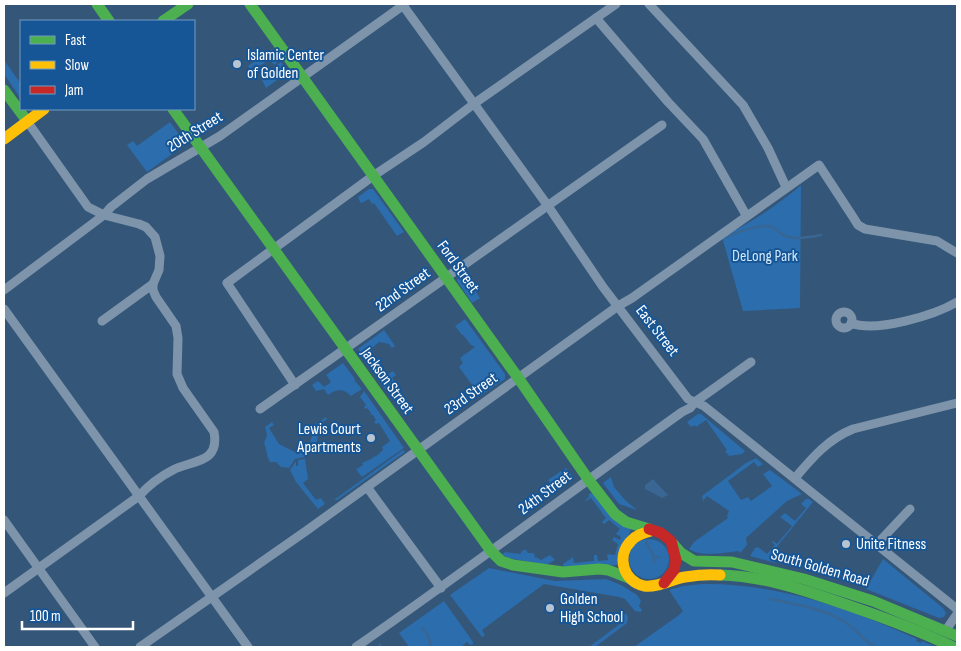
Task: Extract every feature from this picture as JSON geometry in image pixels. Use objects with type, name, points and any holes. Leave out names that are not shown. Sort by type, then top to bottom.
[{"type":"main road","points":[[97,4],[108,20]]},
{"type":"main road","points":[[164,20],[188,4]]},
{"type":"main road","name":"Ford Street","points":[[250,4],[519,379],[588,479],[615,514],[626,522],[653,531]]},
{"type":"main road","points":[[4,90],[27,121]]},
{"type":"main road","points":[[4,139],[43,110]]},
{"type":"main road","name":"Jackson Street","points":[[173,110],[491,551],[501,561],[513,565],[563,572],[608,570],[631,579]]},
{"type":"main road","points":[[4,131],[10,126],[27,121]]},
{"type":"main road","points":[[653,531],[666,536],[673,544],[676,560],[674,570],[664,583],[645,586],[631,579],[622,562],[625,546],[630,540],[638,534],[653,531]]},
{"type":"main road","name":"South Golden Road","points":[[673,544],[683,556],[694,561],[731,562],[813,581],[868,599],[957,636]]},
{"type":"main road","name":"South Golden Road","points":[[664,583],[680,578],[709,575],[730,575],[771,581],[813,592],[915,629],[952,647]]},
{"type":"main road","points":[[941,641],[946,630]]},
{"type":"street","name":"20th Street","points":[[4,290],[104,216],[111,207],[147,179],[220,136],[403,4]]},
{"type":"street","name":"East Street","points":[[403,4],[618,306],[688,399],[704,406],[957,609]]},
{"type":"street","points":[[295,386],[227,283],[373,176],[424,142],[474,103],[616,4]]},
{"type":"street","points":[[648,4],[743,105],[768,148],[786,187]]},
{"type":"street","points":[[596,18],[668,102],[703,139],[746,215]]},
{"type":"street","points":[[4,593],[172,470],[208,457],[214,444],[214,432],[183,388],[177,374],[178,338],[176,326],[153,290],[153,284],[159,270],[160,256],[154,237],[146,227],[104,216],[88,207],[27,121]]},
{"type":"street","name":"22nd Street","points":[[260,409],[662,125]]},
{"type":"street","name":"23rd Street","points":[[140,647],[819,165],[858,225],[865,229],[937,241],[957,253]]},
{"type":"street","points":[[102,321],[153,284]]},
{"type":"street","points":[[851,323],[858,326],[875,326],[943,310],[957,302]]},
{"type":"street","points":[[4,309],[248,647]]},
{"type":"street","name":"24th Street","points":[[356,647],[441,588],[751,362]]},
{"type":"street","points":[[795,478],[826,444],[844,432],[957,403]]},
{"type":"street","points":[[367,487],[441,588]]},
{"type":"street","points":[[877,544],[910,509]]},
{"type":"street","points":[[4,520],[95,647]]},
{"type":"street","points":[[946,630],[957,614]]},
{"type":"green space","points":[[272,49],[280,60],[274,65],[271,61],[259,66],[256,64],[250,69],[248,66]]},
{"type":"green space","points":[[4,60],[20,83],[20,98],[4,74]]},
{"type":"green space","points":[[281,62],[288,72],[266,88],[262,80],[274,71],[273,68]]},
{"type":"green space","points":[[170,122],[186,144],[147,172],[127,145],[133,141],[137,146]]},
{"type":"green space","name":"DeLong Park","points":[[801,185],[800,308],[743,311],[722,237],[763,214]]},
{"type":"green space","points":[[369,189],[373,189],[404,232],[397,236],[374,203],[372,204],[369,199],[362,203],[360,202],[358,197]]},
{"type":"green space","points":[[458,277],[470,277],[477,287],[474,289],[480,298],[472,303],[457,281]]},
{"type":"green space","points":[[465,319],[505,374],[505,379],[480,396],[459,367],[463,363],[460,358],[475,347],[471,345],[455,326]]},
{"type":"green space","points":[[384,330],[395,346],[392,348],[389,344],[379,342],[372,348],[372,354],[387,375],[393,371],[396,375],[392,378],[395,383],[389,387],[394,398],[384,388],[358,349]]},
{"type":"green space","points":[[343,363],[362,389],[351,396],[343,391],[337,391],[328,395],[324,389],[316,391],[312,385],[318,381],[324,387],[331,382],[326,375]]},
{"type":"green space","points":[[364,391],[404,448],[362,477],[355,468],[357,469],[363,465],[362,463],[373,458],[374,455],[375,457],[383,450],[382,447],[390,441],[379,423],[376,424],[374,422],[376,420],[372,414],[370,416],[371,413],[367,408],[365,409],[366,405],[360,397]]},
{"type":"green space","points":[[701,414],[745,451],[742,454],[729,456],[725,451],[727,450],[706,420],[696,427],[695,425],[691,427],[687,422]]},
{"type":"green space","points":[[326,417],[327,419],[319,425],[317,442],[310,442],[312,436],[308,433],[308,430]]},
{"type":"green space","points":[[272,422],[274,425],[269,428],[279,444],[297,453],[300,448],[305,457],[295,459],[289,468],[281,467],[276,462],[270,462],[268,457],[264,443],[267,435],[265,427]]},
{"type":"green space","points":[[403,450],[405,452],[337,500],[334,500]]},
{"type":"green space","points":[[756,458],[763,464],[758,467],[754,462],[728,481],[741,500],[748,497],[751,501],[772,486],[763,474],[770,470],[802,494],[787,501],[746,538],[747,545],[740,553],[738,551],[705,554],[689,549],[694,542],[728,518],[729,511],[707,496],[703,501],[702,496],[746,463]]},
{"type":"green space","points":[[305,459],[308,479],[303,483],[316,500],[321,498],[325,504],[318,509],[296,482],[290,470],[296,461],[296,466],[298,466],[298,460]]},
{"type":"green space","points":[[566,468],[573,477],[555,490],[548,480]]},
{"type":"green space","points":[[611,477],[614,487],[637,510],[619,504],[603,483]]},
{"type":"green space","points":[[594,492],[631,529],[617,565],[563,567],[563,564],[573,557],[574,563],[594,561],[594,555],[597,555],[598,561],[608,560],[607,554],[615,555],[618,544],[612,540],[614,537],[620,540],[621,537],[616,534],[620,529],[609,520],[604,524],[602,522],[606,518],[591,498],[585,500],[589,497],[589,494]]},
{"type":"green space","points":[[806,499],[813,502],[771,554],[775,558],[775,563],[750,556],[755,548],[758,547],[767,554],[775,545],[773,541],[777,544],[792,526],[780,517],[785,513],[795,521],[806,508],[801,504]]},
{"type":"green space","points":[[653,539],[660,542],[666,548],[669,559],[668,567],[660,576],[653,579],[645,579],[638,576],[630,567],[629,555],[632,548],[641,540]]},
{"type":"green space","points":[[523,550],[533,553],[535,555],[534,558],[536,557],[541,560],[550,555],[555,560],[546,565],[502,555],[505,552],[520,554]]},
{"type":"green space","points":[[883,559],[943,608],[946,613],[944,617],[939,618],[866,589]]},
{"type":"green space","points":[[489,568],[555,581],[606,579],[621,585],[637,595],[641,601],[639,606],[642,610],[641,612],[635,611],[625,599],[619,597],[544,584],[482,630],[485,635],[482,637],[450,595]]},
{"type":"green space","points":[[702,584],[758,588],[812,599],[865,617],[917,639],[916,641],[921,643],[922,641],[936,647],[634,647],[683,611],[669,590]]},
{"type":"green space","points":[[444,601],[473,644],[470,645],[467,642],[461,647],[409,647],[399,633]]},
{"type":"green space","points":[[623,614],[628,616],[627,623],[595,647],[589,647],[624,621]]},
{"type":"shaded area","points":[[653,479],[668,495],[662,498],[645,489],[645,485]]},
{"type":"waterway","points":[[723,238],[764,226],[769,226],[784,235],[795,238],[821,235]]},
{"type":"waterway","points":[[646,542],[654,557],[654,562]]},
{"type":"waterway","points":[[654,557],[659,557]]},
{"type":"waterway","points":[[770,599],[807,607],[834,616],[846,623],[875,647]]},
{"type":"waterway","points":[[422,628],[428,635],[431,647]]},
{"type":"traffic: fast","points":[[97,4],[108,20]]},
{"type":"traffic: fast","points":[[164,20],[188,4]]},
{"type":"traffic: fast","points":[[250,4],[519,379],[588,479],[615,514],[626,522],[649,529]]},
{"type":"traffic: fast","points":[[4,90],[27,121]]},
{"type":"traffic: fast","points":[[174,110],[491,551],[501,561],[513,565],[563,572],[608,570],[631,579]]},
{"type":"traffic: fast","points":[[673,544],[681,553],[694,561],[732,562],[804,579],[873,601],[957,636]]},
{"type":"traffic: fast","points":[[720,575],[770,581],[802,590],[889,620],[953,647]]},
{"type":"traffic: slow","points":[[4,139],[43,110]]},
{"type":"traffic: slow","points":[[651,531],[640,534],[633,539],[626,547],[624,554],[623,561],[627,574],[637,583],[644,586],[660,585],[685,577],[720,575]]},
{"type":"traffic: jam","points":[[649,529],[661,533],[671,541],[676,560],[674,570],[664,583]]},
{"type":"place","name":"Islamic Center of Golden","points":[[237,64]]},
{"type":"place","name":"Lewis Court Apartments","points":[[371,438]]},
{"type":"place","name":"Unite Fitness","points":[[846,544]]},
{"type":"place","name":"Golden High School","points":[[550,608]]}]
